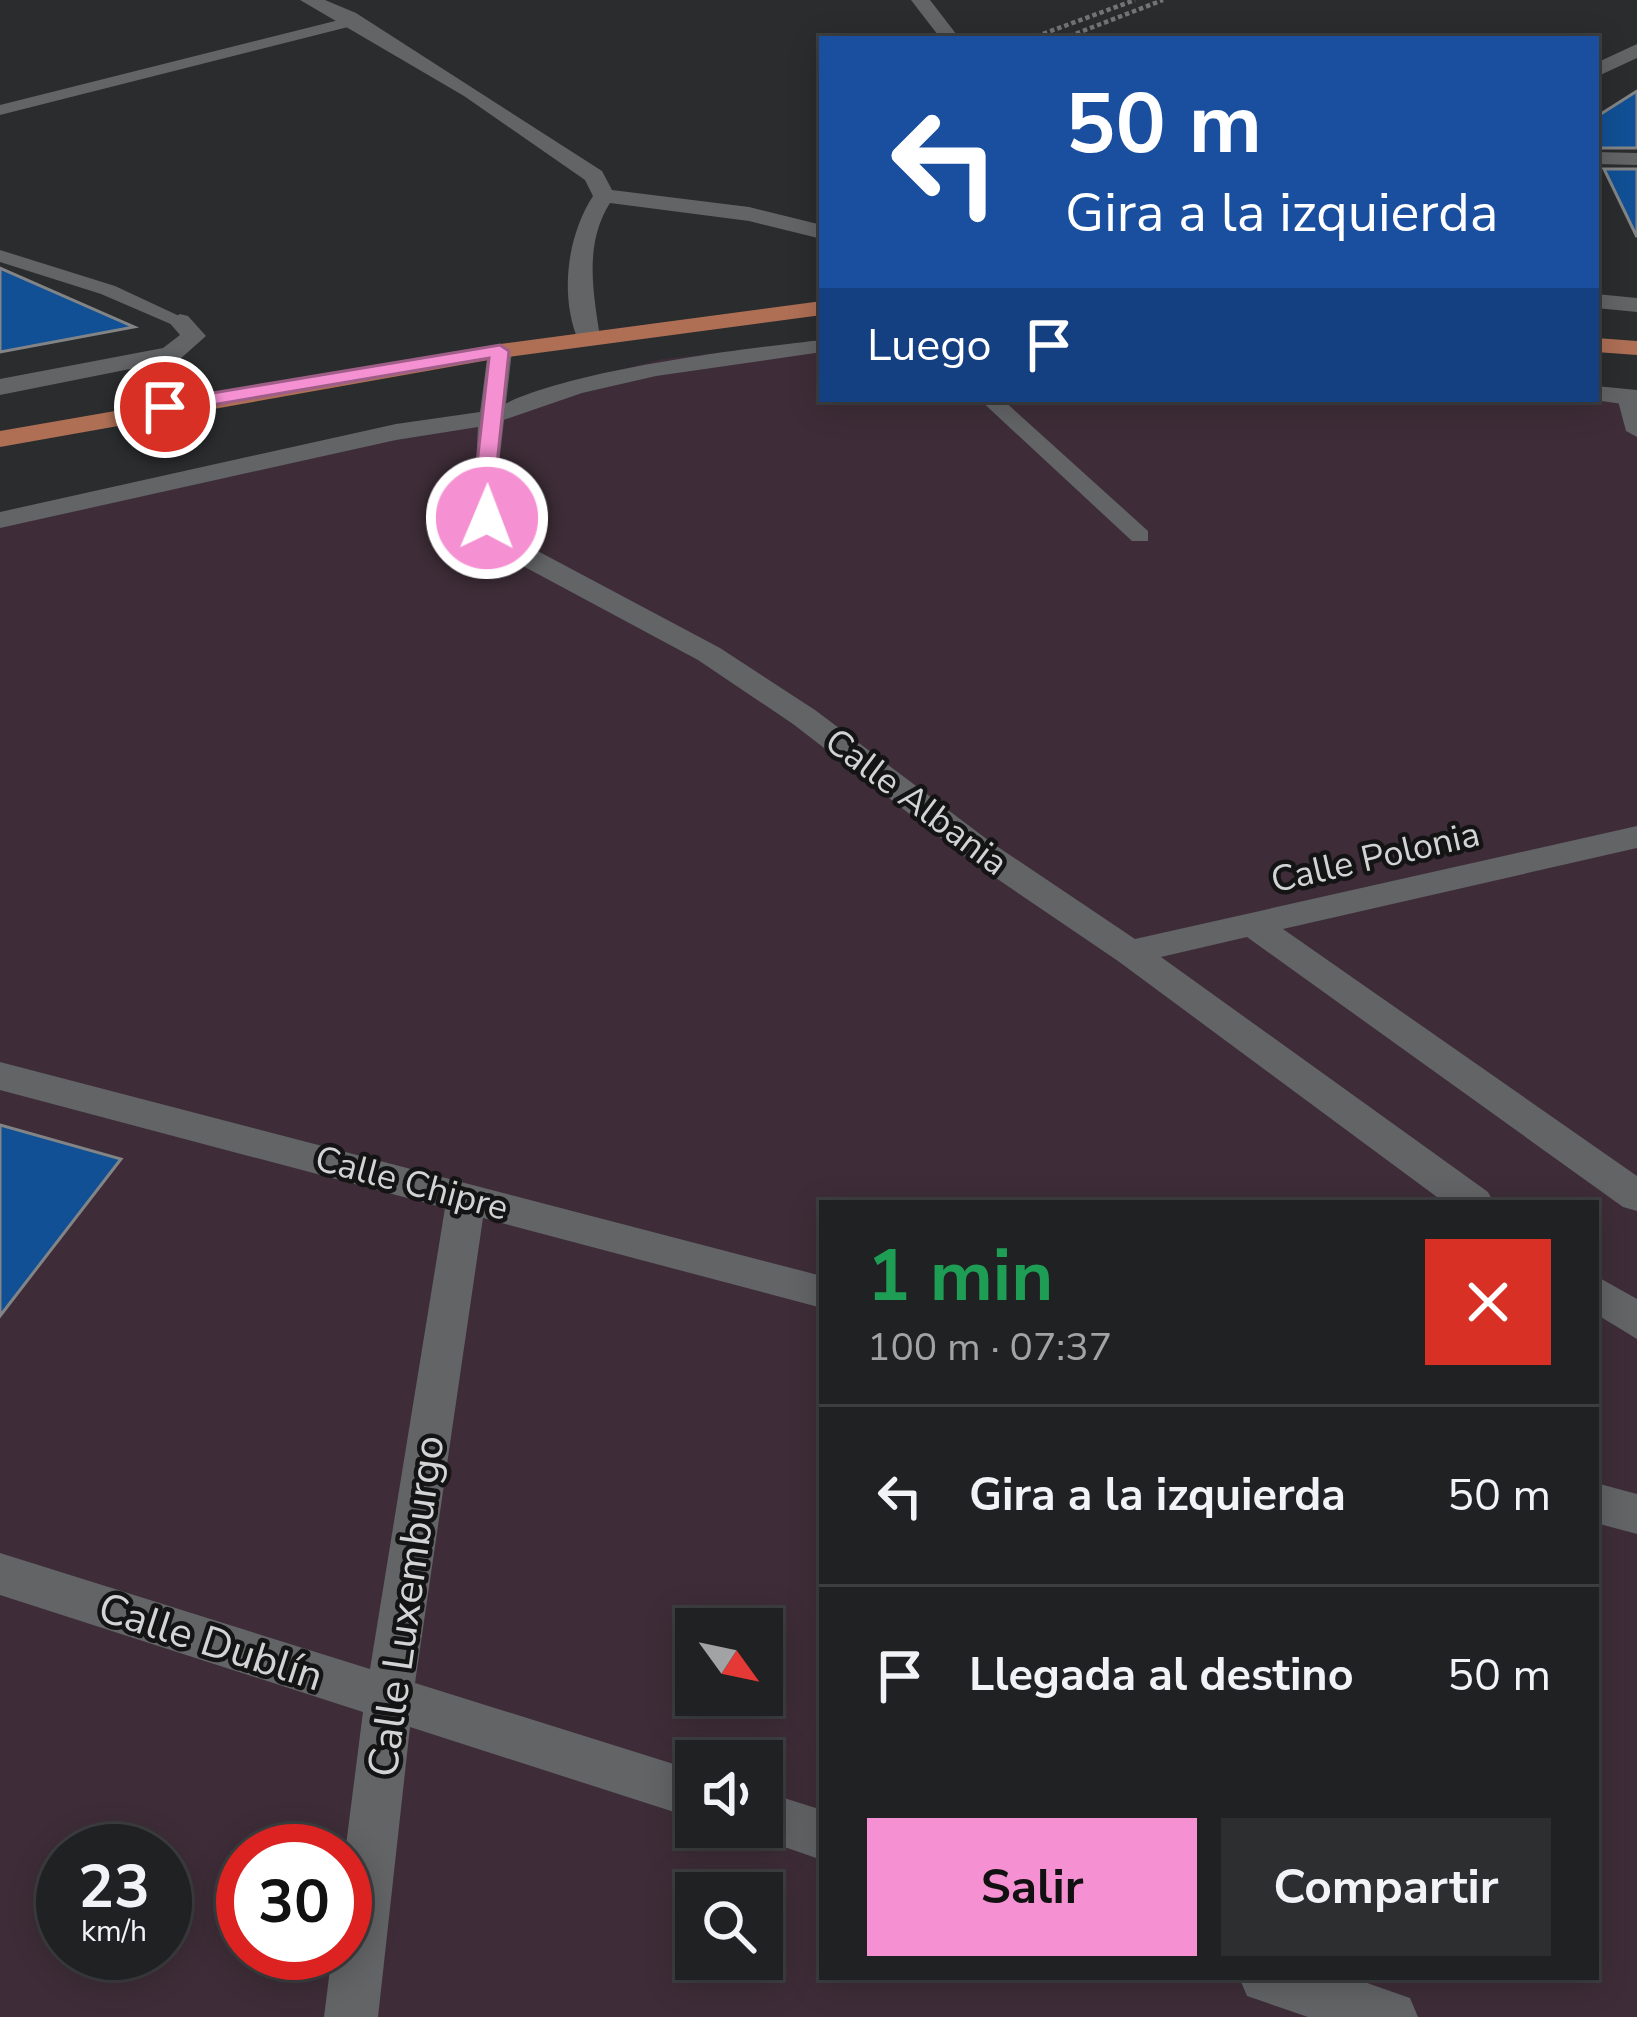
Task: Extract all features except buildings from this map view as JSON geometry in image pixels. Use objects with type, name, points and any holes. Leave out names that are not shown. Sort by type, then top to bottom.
[{"type":"main road","points":[[0,439],[500,351],[819,308]]},
{"type":"main road","points":[[1599,345],[1637,348]]},
{"type":"street","points":[[309,0],[355,21],[550,144],[594,176],[604,196]]},
{"type":"street","points":[[920,0],[949,36]]},
{"type":"street","points":[[1599,69],[1637,50]]},
{"type":"street","points":[[1599,158],[1637,159]]},
{"type":"street","points":[[604,196],[749,214],[819,231]]},
{"type":"street","points":[[588,337],[578,249],[587,218],[604,196]]},
{"type":"street","points":[[1599,302],[1637,305]]},
{"type":"street","points":[[0,387],[172,354],[194,337],[180,321]]},
{"type":"street","name":"Calle Albania","points":[[500,351],[487,464],[487,518],[507,546],[709,654],[804,717],[980,851],[1130,952],[1470,1200]]},
{"type":"street","points":[[1599,394],[1633,398]]},
{"type":"street","points":[[0,537],[4,532],[0,520],[396,432],[496,417]]},
{"type":"street","name":"Calle Polonia","points":[[1130,952],[1637,837]]},
{"type":"street","points":[[1252,924],[1637,1196]]},
{"type":"street","name":"Calle Chipre","points":[[0,1076],[819,1291]]},
{"type":"street","name":"Calle Luxemburgo","points":[[351,2017],[389,1697],[467,1196]]},
{"type":"street","points":[[1599,1294],[1637,1322]]},
{"type":"street","points":[[1599,1504],[1637,1514]]},
{"type":"street","name":"Calle Dublín","points":[[0,1574],[675,1788]]},
{"type":"street","points":[[783,1823],[819,1834]]},
{"type":"street","points":[[1275,1980],[1391,2017]]},
{"type":"lane","points":[[0,110],[355,21]]},
{"type":"lane","points":[[0,256],[108,290],[180,321]]},
{"type":"lane","points":[[496,417],[554,392],[624,375],[819,346]]},
{"type":"lane","points":[[1633,398],[1637,431]]},
{"type":"lane","points":[[993,402],[1140,536]]},
{"type":"path","points":[[1037,36],[1136,0]]},
{"type":"path","points":[[1070,36],[1163,0]]},
{"type":"shaded area","points":[[819,341],[819,402],[1599,402],[1599,398],[1637,398],[1637,2017],[0,2017],[0,520],[495,417],[567,383],[663,359]]},
{"type":"route","points":[[165,407],[500,351],[487,464],[487,518]]}]
